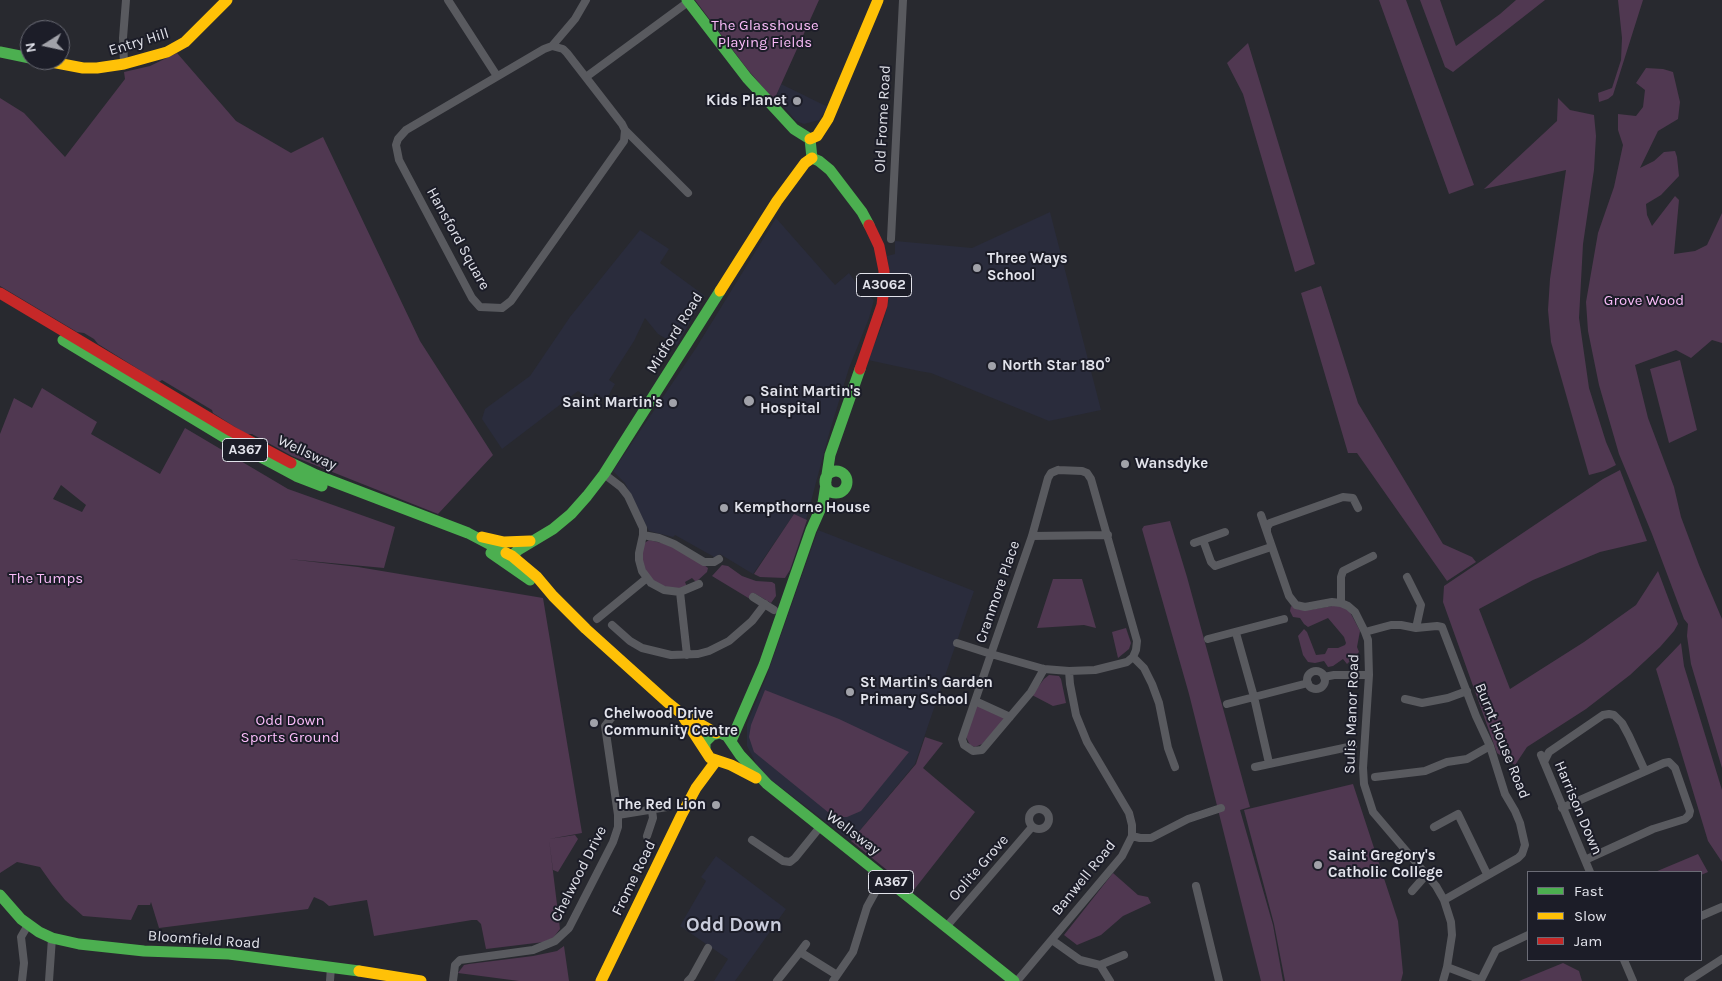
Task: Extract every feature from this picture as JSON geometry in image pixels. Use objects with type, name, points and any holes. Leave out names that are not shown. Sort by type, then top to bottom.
[{"type":"main road","name":"Entry Hill","points":[[70,65],[97,68],[124,64],[174,49],[185,42],[227,0]]},
{"type":"main road","points":[[810,139],[817,136],[828,119],[878,0]]},
{"type":"main road","points":[[687,1],[747,78],[794,129],[810,139]]},
{"type":"main road","points":[[0,52],[20,56]]},
{"type":"main road","points":[[810,139],[812,158]]},
{"type":"main road","name":"A3062","points":[[732,742],[764,664],[813,524],[825,499],[830,454],[882,305],[884,271],[874,232],[862,212],[830,170],[812,158]]},
{"type":"main road","name":"Midford Road","points":[[510,560],[518,550],[553,529],[588,496],[604,474],[777,200],[805,163],[812,158]]},
{"type":"main road","name":"Wellsway","points":[[0,293],[296,476],[510,560]]},
{"type":"main road","name":"Wellsway","points":[[0,302],[246,445],[316,475],[468,533],[510,560],[553,596],[586,629],[682,714],[717,733],[727,736],[740,755],[767,784],[884,876],[1010,980]]},
{"type":"main road","name":"A3062","points":[[840,429],[837,453],[843,473]]},
{"type":"main road","points":[[834,471],[843,473],[847,479],[846,486],[839,492],[832,492],[826,482],[828,475],[834,471]]},
{"type":"main road","name":"A3062","points":[[813,524],[839,492]]},
{"type":"main road","points":[[468,533],[504,542],[536,540]]},
{"type":"main road","name":"A3062","points":[[717,733],[747,703]]},
{"type":"main road","name":"Wellsway","points":[[682,714],[710,758],[741,770],[767,784]]},
{"type":"main road","points":[[706,751],[708,738],[717,733]]},
{"type":"main road","points":[[718,761],[728,758],[731,754],[732,742]]},
{"type":"main road","name":"Frome Road","points":[[696,788],[706,751]]},
{"type":"main road","name":"Frome Road","points":[[601,981],[681,816],[696,788],[718,761]]},
{"type":"main road","name":"Bloomfield Road","points":[[0,896],[28,925],[52,938],[87,945],[144,951],[229,954],[421,981]]},
{"type":"street","points":[[124,64],[123,38],[126,0]]},
{"type":"street","points":[[448,0],[498,76]]},
{"type":"street","points":[[586,0],[574,19],[552,46],[563,49],[567,53],[625,130],[688,193]]},
{"type":"street","name":"Old Frome Road","points":[[891,239],[902,0]]},
{"type":"street","points":[[586,77],[687,1]]},
{"type":"street","name":"Hansford Square","points":[[552,46],[544,48],[406,130],[398,139],[396,145],[399,160],[472,298],[480,307],[502,308],[511,301],[622,145],[625,130]]},
{"type":"street","name":"Cranmore Place","points":[[1054,471],[1082,471],[1089,475],[1108,535],[1137,641],[1133,657],[1127,662],[1096,670],[1069,671],[1044,669],[991,654],[1032,536],[1048,478],[1054,471]]},
{"type":"street","points":[[604,474],[628,496],[643,528],[644,536],[639,552],[639,560],[647,578],[664,590],[680,592],[698,584]]},
{"type":"street","points":[[1267,532],[1267,527],[1270,523],[1343,497],[1353,498],[1358,508]]},
{"type":"street","points":[[1261,515],[1289,596],[1296,604],[1304,607],[1332,602],[1341,603],[1341,577],[1343,571],[1373,556]]},
{"type":"street","points":[[1194,543],[1225,532]]},
{"type":"street","name":"Cranmore Place","points":[[1032,536],[1108,535]]},
{"type":"street","points":[[644,536],[659,538],[674,544],[704,562],[714,562],[720,559]]},
{"type":"street","points":[[1203,540],[1211,562],[1215,566],[1271,547]]},
{"type":"street","points":[[1407,577],[1421,605],[1416,628]]},
{"type":"street","points":[[597,619],[647,578]]},
{"type":"street","points":[[680,592],[687,655]]},
{"type":"street","points":[[753,597],[774,610]]},
{"type":"street","name":"Sulis Manor Road","points":[[1341,603],[1356,612],[1368,640],[1363,768],[1367,796],[1373,812],[1436,886],[1444,900],[1451,922],[1452,934],[1447,967],[1442,981]]},
{"type":"street","points":[[612,625],[630,641],[642,648],[671,655],[687,655],[709,651],[729,641],[752,621],[765,604]]},
{"type":"street","points":[[1208,639],[1284,619]]},
{"type":"street","name":"Burnt House Road","points":[[1365,632],[1391,625],[1416,628],[1442,627],[1476,716],[1490,746],[1501,785],[1520,823],[1525,845],[1522,854],[1444,900]]},
{"type":"street","points":[[1236,632],[1254,697],[1269,763]]},
{"type":"street","points":[[957,642],[991,654],[962,739],[964,745],[973,750],[982,750],[1031,692],[1044,669]]},
{"type":"street","points":[[1133,657],[1144,668],[1156,696],[1168,748],[1175,768]]},
{"type":"street","name":"Banwell Road","points":[[1010,980],[1052,940],[1122,856],[1132,836],[1129,813],[1088,742],[1076,715],[1069,671]]},
{"type":"street","points":[[1314,672],[1319,672],[1324,677],[1325,682],[1319,688],[1311,687],[1308,682],[1308,677],[1314,672]]},
{"type":"street","points":[[1324,677],[1334,675],[1368,675]]},
{"type":"street","points":[[1227,704],[1308,682]]},
{"type":"street","points":[[1404,699],[1422,703],[1448,698],[1467,691]]},
{"type":"street","points":[[975,700],[1010,717]]},
{"type":"street","name":"Chelwood Drive","points":[[453,981],[455,965],[460,960],[533,950],[561,937],[569,928],[613,842],[618,827],[618,815],[605,726],[612,717],[630,712]]},
{"type":"street","name":"Harrison Down","points":[[1590,871],[1542,758],[1603,715],[1609,714],[1614,715],[1622,723],[1630,736],[1645,771]]},
{"type":"street","points":[[1255,767],[1353,746]]},
{"type":"street","points":[[1375,777],[1425,772],[1447,762],[1467,759],[1490,746]]},
{"type":"street","points":[[1562,808],[1664,762],[1669,762],[1676,768],[1690,811],[1689,815],[1685,819],[1653,829],[1585,860]]},
{"type":"street","name":"Chelwood Drive","points":[[618,815],[667,807]]},
{"type":"street","points":[[1132,836],[1151,838],[1188,819],[1221,808]]},
{"type":"street","points":[[647,836],[653,818],[652,810]]},
{"type":"street","points":[[1434,827],[1458,814],[1487,874]]},
{"type":"street","points":[[752,840],[783,861],[790,862],[820,827]]},
{"type":"street","name":"Oolite Grove","points":[[946,927],[1032,827]]},
{"type":"street","points":[[1412,891],[1426,875]]},
{"type":"street","points":[[800,952],[835,978],[853,952],[867,908],[884,876]]},
{"type":"street","points":[[1196,886],[1219,981]]},
{"type":"street","points":[[1702,916],[1722,907]]},
{"type":"street","points":[[22,981],[24,963],[21,937],[28,925]]},
{"type":"street","points":[[1447,967],[1482,980],[1496,950],[1527,935]]},
{"type":"street","points":[[50,981],[52,938]]},
{"type":"street","points":[[1052,940],[1080,960],[1100,966],[1110,981]]},
{"type":"street","points":[[777,981],[806,944]]},
{"type":"street","points":[[688,981],[708,948]]},
{"type":"street","points":[[1100,966],[1124,955]]},
{"type":"street","points":[[1688,981],[1722,959]]},
{"type":"street","points":[[1624,961],[1633,981]]},
{"type":"street","points":[[330,981],[331,967]]},
{"type":"shaded area","name":"Kids Planet","points":[[781,84],[828,107],[819,120],[804,124],[796,121],[776,97]]},
{"type":"shaded area","points":[[1050,212],[1101,410],[1049,421],[931,373],[868,360],[883,323],[888,304],[891,280],[887,256],[895,254],[895,241],[972,248]]},
{"type":"shaded area","name":"Saint Martin's Hospital","points":[[776,218],[835,285],[849,273],[861,290],[874,300],[869,318],[849,368],[806,520],[794,514],[753,574],[720,554],[716,558],[675,535],[673,537],[649,531],[625,483],[613,471],[696,348]]},
{"type":"shaded area","points":[[640,230],[669,249],[660,263],[705,296],[677,345],[658,334],[645,318],[634,341],[609,380],[615,384],[606,400],[595,393],[591,399],[578,391],[502,449],[482,419],[485,409],[530,376],[570,317]]},
{"type":"shaded area","name":"St Martin's Garden Primary School","points":[[818,530],[974,591],[915,764],[851,841],[766,776],[759,769],[747,746],[747,724],[767,675]]},
{"type":"shaded area","points":[[716,856],[786,909],[735,981],[714,981],[728,959],[680,926],[706,881],[701,877]]},
{"type":"green space","name":"The Glasshouse Playing Fields","points":[[695,0],[819,0],[774,100],[748,70]]},
{"type":"green space","points":[[1379,0],[1406,0],[1474,185],[1449,194]]},
{"type":"green space","points":[[1420,0],[1440,0],[1456,46],[1516,0],[1545,0],[1453,72],[1445,67]]},
{"type":"green space","points":[[1618,0],[1643,0],[1613,95],[1599,102],[1598,93],[1612,88],[1621,60],[1622,38]]},
{"type":"green space","points":[[1248,43],[1315,264],[1295,272],[1243,94],[1227,63]]},
{"type":"green space","points":[[177,53],[236,121],[291,153],[323,137],[420,341],[493,455],[438,514],[292,456],[252,434],[246,434],[213,413],[212,410],[162,380],[159,382],[98,344],[94,339],[84,333],[77,332],[0,286],[0,98],[24,113],[65,157],[125,79],[124,72],[150,66]]},
{"type":"green space","name":"Grove Wood","points":[[1646,68],[1663,69],[1673,72],[1680,102],[1678,119],[1658,131],[1640,168],[1654,161],[1664,152],[1675,151],[1679,176],[1661,195],[1646,204],[1647,215],[1652,226],[1675,196],[1679,200],[1674,254],[1695,251],[1707,245],[1722,213],[1722,343],[1712,340],[1691,358],[1676,350],[1635,365],[1648,418],[1674,487],[1681,517],[1722,619],[1722,768],[1691,664],[1687,636],[1688,624],[1684,619],[1619,454],[1599,385],[1588,331],[1586,302],[1598,233],[1614,187],[1623,145],[1618,130],[1618,114],[1636,116],[1643,107],[1645,90],[1636,83]]},
{"type":"green space","points":[[1558,98],[1570,110],[1594,115],[1596,136],[1594,170],[1583,244],[1579,318],[1589,388],[1606,442],[1616,465],[1589,475],[1551,342],[1548,310],[1550,279],[1566,170],[1484,189],[1557,121]]},
{"type":"green space","points":[[1321,286],[1358,403],[1443,544],[1472,557],[1476,562],[1447,581],[1357,453],[1348,453],[1301,293]]},
{"type":"green space","points":[[1680,360],[1697,430],[1669,443],[1650,369]]},
{"type":"green space","name":"Odd Down Sports Ground","points":[[42,388],[97,422],[91,434],[160,474],[185,428],[288,489],[395,527],[384,568],[288,559],[358,567],[543,598],[582,833],[549,839],[560,929],[553,938],[544,942],[486,949],[481,924],[477,920],[374,936],[367,900],[329,906],[314,897],[308,909],[159,928],[151,902],[150,905],[138,905],[131,920],[83,916],[65,900],[40,867],[17,862],[0,873],[0,434],[14,398],[32,408]],"holes":[[[61,485],[86,505],[82,512],[53,499]]]},
{"type":"green space","points":[[1620,470],[1647,541],[1600,552],[1533,580],[1479,609],[1510,689],[1584,642],[1636,605],[1658,571],[1678,624],[1660,647],[1630,675],[1586,709],[1527,747],[1515,765],[1497,753],[1443,602],[1444,586],[1603,479]]},
{"type":"green space","points":[[794,514],[807,520],[790,570],[785,578],[760,577],[754,574]]},
{"type":"green space","points":[[1170,521],[1250,807],[1240,810],[1273,925],[1283,981],[1261,981],[1189,694],[1142,529],[1144,526]]},
{"type":"green space","points":[[649,540],[670,545],[704,565],[708,568],[707,572],[696,582],[692,578],[685,582],[687,587],[681,589],[671,589],[657,584],[648,575],[642,563],[643,544]]},
{"type":"green space","points":[[722,565],[728,566],[742,576],[756,581],[772,582],[775,584],[776,596],[771,603],[754,593],[750,599],[712,576]]},
{"type":"green space","points":[[1053,579],[1082,579],[1096,628],[1084,625],[1037,628]]},
{"type":"green space","points":[[1338,605],[1345,607],[1350,612],[1360,631],[1357,647],[1359,652],[1347,664],[1343,659],[1328,667],[1324,661],[1308,662],[1303,655],[1298,636],[1304,629],[1316,655],[1325,654],[1328,648],[1338,648],[1346,643],[1344,637],[1328,618],[1308,627],[1300,618],[1293,617],[1290,611],[1291,606],[1300,610],[1309,610]]},
{"type":"green space","points":[[1126,628],[1131,643],[1129,649],[1118,658],[1112,632]]},
{"type":"green space","points":[[1681,643],[1684,666],[1722,790],[1722,862],[1708,841],[1656,669]]},
{"type":"green space","points":[[1049,675],[1059,676],[1061,679],[1066,703],[1053,706],[1032,695]]},
{"type":"green space","points":[[765,690],[839,719],[909,752],[861,811],[847,817],[834,817],[754,752],[749,737],[751,725]]},
{"type":"green space","points":[[977,704],[1006,718],[982,744],[975,747],[970,745],[966,737]]},
{"type":"green space","points":[[925,737],[943,743],[923,768],[975,812],[913,891],[851,841],[916,764]]},
{"type":"green space","name":"Saint Gregory's Catholic College","points":[[1353,784],[1398,921],[1403,973],[1401,981],[1285,981],[1274,924],[1244,810]]},
{"type":"green space","points":[[575,835],[578,839],[558,872],[553,870],[549,839]]},
{"type":"green space","points":[[1698,854],[1708,872],[1702,875],[1702,871],[1657,871]]},
{"type":"green space","points":[[1113,873],[1138,895],[1148,897],[1151,903],[1123,916],[1101,935],[1077,945],[1064,935]]},
{"type":"green space","points":[[564,946],[569,981],[519,981],[458,973],[464,965],[533,956],[557,951]]},
{"type":"green space","points":[[1563,963],[1579,971],[1582,981],[1519,981]]},
{"type":"traffic: fast","points":[[687,0],[747,78],[794,129],[810,139],[812,158],[830,170],[862,212],[869,225]]},
{"type":"traffic: fast","points":[[0,52],[20,56]]},
{"type":"traffic: fast","points":[[512,556],[518,550],[553,529],[571,514],[587,496],[604,474],[720,291]]},
{"type":"traffic: fast","points":[[63,340],[227,439],[296,476],[322,486]]},
{"type":"traffic: fast","points":[[826,481],[830,455],[860,369]]},
{"type":"traffic: fast","points":[[291,463],[316,475],[468,533],[506,553]]},
{"type":"traffic: fast","points":[[836,471],[846,478],[847,482],[840,492],[836,493],[826,486],[825,482],[832,472],[836,471]]},
{"type":"traffic: fast","points":[[731,741],[764,665],[811,530],[823,503],[826,484]]},
{"type":"traffic: fast","points":[[491,553],[530,580]]},
{"type":"traffic: fast","points":[[705,749],[705,742],[712,735],[720,733],[727,736],[740,755],[767,784],[1014,981]]},
{"type":"traffic: fast","points":[[0,895],[21,919],[39,932],[52,938],[79,944],[144,951],[229,954],[359,971]]},
{"type":"traffic: slow","points":[[70,66],[97,68],[124,64],[167,52],[185,42],[227,0]]},
{"type":"traffic: slow","points":[[810,139],[817,136],[828,119],[878,0]]},
{"type":"traffic: slow","points":[[720,291],[777,201],[805,163],[812,158]]},
{"type":"traffic: slow","points":[[482,537],[504,542],[530,541]]},
{"type":"traffic: slow","points":[[506,553],[537,577],[586,629],[667,702],[682,714],[716,733]]},
{"type":"traffic: slow","points":[[682,715],[710,758],[731,765],[756,778]]},
{"type":"traffic: slow","points":[[601,981],[681,816],[696,788],[716,761]]},
{"type":"traffic: slow","points":[[359,971],[421,981]]},
{"type":"traffic: jam","points":[[860,369],[882,305],[884,287],[884,271],[879,246],[869,225]]},
{"type":"traffic: jam","points":[[0,293],[231,431],[291,463]]},
{"type":"place","name":"Kids Planet","points":[[797,101]]},
{"type":"place","name":"Three Ways School","points":[[977,268]]},
{"type":"place","name":"North Star 180°","points":[[992,366]]},
{"type":"place","name":"Saint Martin's Hospital","points":[[749,401]]},
{"type":"place","name":"Saint Martin's","points":[[673,403]]},
{"type":"place","name":"Wansdyke","points":[[1125,464]]},
{"type":"place","name":"Kempthorne House","points":[[724,508]]},
{"type":"place","name":"St Martin's Garden Primary School","points":[[850,692]]},
{"type":"place","name":"Chelwood Drive Community Centre","points":[[594,723]]},
{"type":"place","name":"The Red Lion","points":[[716,805]]},
{"type":"place","name":"Saint Gregory's Catholic College","points":[[1318,865]]},
{"type":"district","name":"Odd Down","points":[[734,925]]},
{"type":"park label","name":"The Tumps","points":[[46,579]]}]
